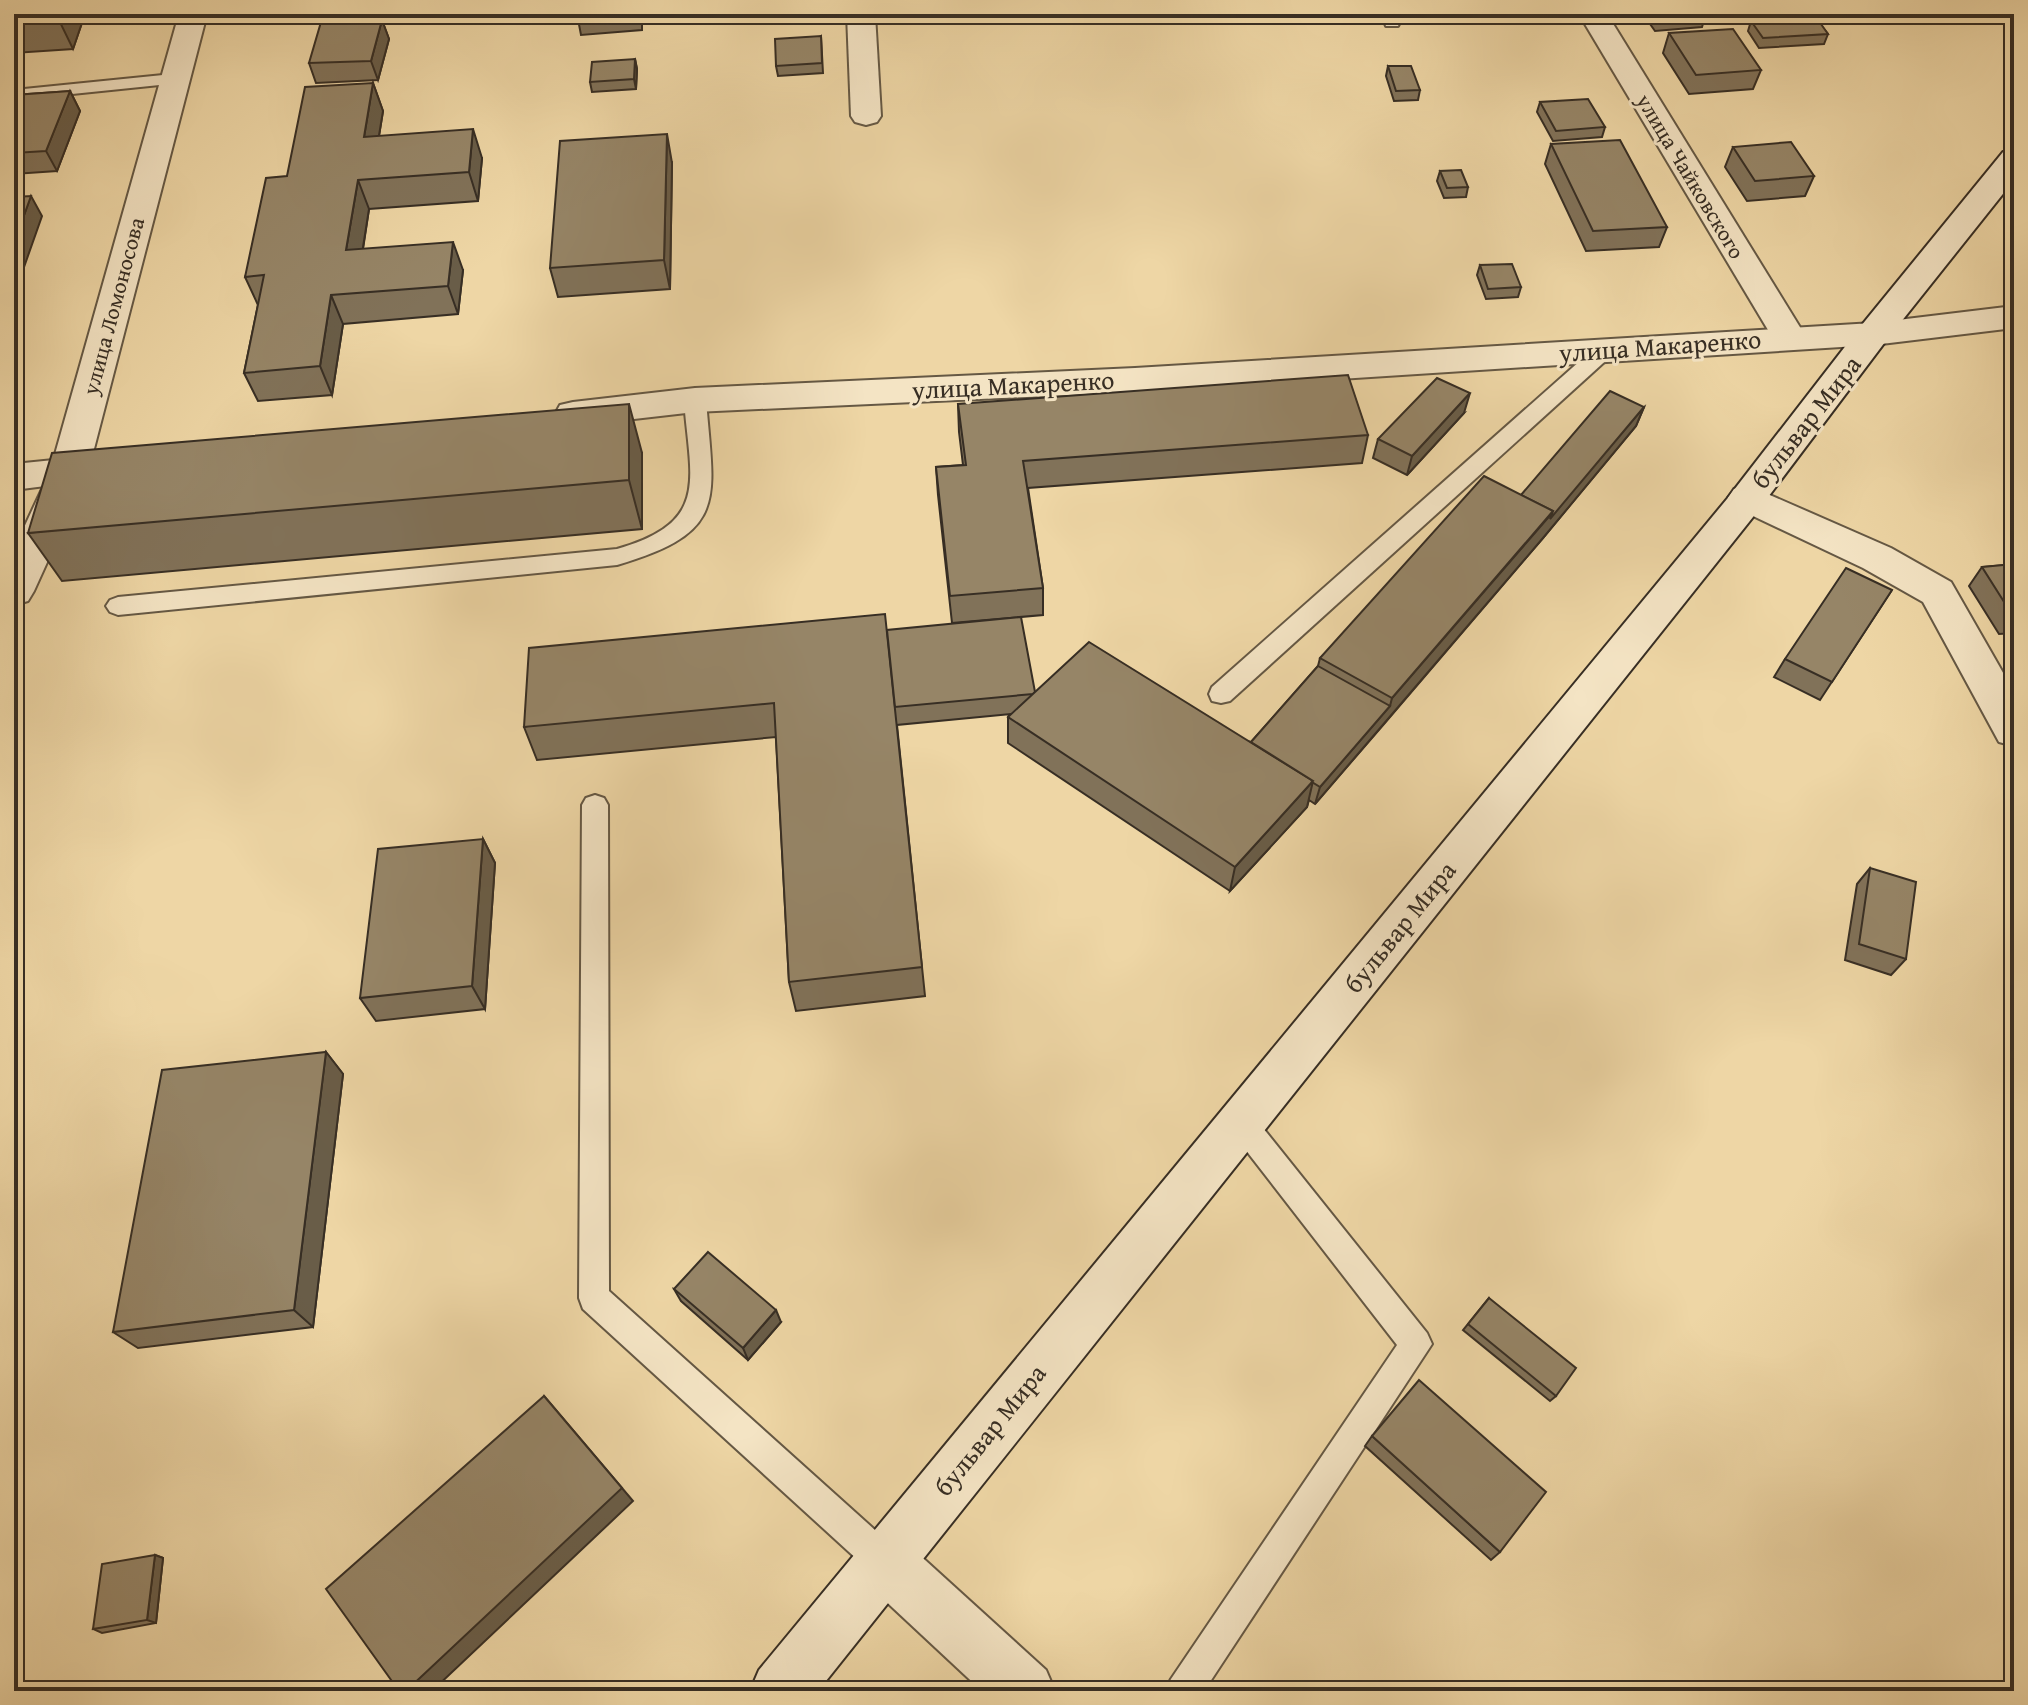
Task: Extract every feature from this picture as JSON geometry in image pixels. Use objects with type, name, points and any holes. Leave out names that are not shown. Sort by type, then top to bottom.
[{"type":"street","name":"улица Ломоносова","points":[[14,591],[69,472],[193,14]]},
{"type":"street","points":[[861,14],[866,116]]},
{"type":"street","name":"улица Чайковского","points":[[1593,14],[1789,337]]},
{"type":"street","name":"бульвар Мира","points":[[780,1691],[883,1560],[1747,498],[1873,334],[2014,159]]},
{"type":"street","name":"улица Макаренко","points":[[539,418],[695,400],[1135,380],[1873,334],[2014,317]]},
{"type":"street","points":[[14,477],[132,465]]},
{"type":"street","points":[[1747,498],[1877,558],[1937,592],[2014,730]]},
{"type":"street","points":[[883,1560],[1025,1691]]},
{"type":"lane","points":[[14,95],[173,79]]},
{"type":"lane","points":[[1221,694],[1605,350]]},
{"type":"lane","points":[[118,606],[617,557],[651,548],[680,529],[701,498],[695,400]]},
{"type":"lane","points":[[595,805],[594,1298],[883,1560]]},
{"type":"lane","points":[[1183,1691],[1416,1344],[1241,1122]]},
{"type":"building","points":[[1816,17],[1828,34],[1763,38],[1751,21]]},
{"type":"building","points":[[382,20],[371,61],[309,63],[321,22]]},
{"type":"building","points":[[1733,29],[1761,70],[1696,75],[1669,33]]},
{"type":"building","points":[[821,36],[822,63],[776,66],[775,39]]},
{"type":"building","points":[[635,59],[634,79],[590,82],[592,62]]},
{"type":"building","points":[[1388,66],[1411,66],[1420,90],[1396,91]]},
{"type":"building","points":[[373,83],[364,137],[473,129],[469,172],[358,180],[346,250],[453,242],[448,286],[331,295],[320,366],[244,373],[264,275],[245,277],[266,178],[287,176],[305,87]]},
{"type":"building","points":[[70,91],[46,151],[14,153],[14,95]]},
{"type":"building","points":[[1588,99],[1605,127],[1556,131],[1540,102]]},
{"type":"building","points":[[667,134],[664,260],[550,268],[560,141]]},
{"type":"building","points":[[1620,140],[1667,227],[1593,231],[1551,144]]},
{"type":"building","points":[[1791,142],[1814,176],[1755,181],[1733,147]]},
{"type":"building","points":[[1461,170],[1468,187],[1447,188],[1440,171]]},
{"type":"building","points":[[31,196],[14,243],[14,197]]},
{"type":"building","points":[[1512,264],[1521,287],[1488,289],[1480,265]]},
{"type":"building","points":[[1348,375],[1368,435],[1023,461],[1043,588],[950,596],[936,467],[966,465],[958,404]]},
{"type":"building","points":[[1437,378],[1470,393],[1412,456],[1378,439]]},
{"type":"building","points":[[1610,391],[1644,407],[1550,519],[1553,511],[1521,495]]},
{"type":"building","points":[[629,404],[629,480],[28,533],[52,453]]},
{"type":"building","points":[[1484,476],[1553,511],[1392,698],[1320,658]]},
{"type":"building","points":[[2014,564],[2014,616],[2013,616],[1982,567]]},
{"type":"building","points":[[1846,568],[1892,590],[1832,682],[1785,659]]},
{"type":"building","points":[[885,614],[922,967],[789,982],[774,703],[524,727],[529,648]]},
{"type":"building","points":[[1021,617],[1033,694],[895,707],[887,630]]},
{"type":"building","points":[[1089,642],[1313,781],[1235,867],[1008,717]]},
{"type":"building","points":[[1318,666],[1390,706],[1320,787],[1251,742]]},
{"type":"building","points":[[483,839],[472,986],[360,998],[378,849]]},
{"type":"building","points":[[1870,868],[1916,882],[1906,959],[1859,944]]},
{"type":"building","points":[[326,1052],[294,1310],[113,1332],[162,1070]]},
{"type":"building","points":[[708,1252],[776,1310],[743,1348],[674,1289]]},
{"type":"building","points":[[1489,1298],[1576,1368],[1556,1396],[1468,1324]]},
{"type":"building","points":[[1419,1380],[1546,1492],[1500,1552],[1372,1436]]},
{"type":"building","points":[[544,1396],[622,1488],[406,1691],[399,1691],[326,1589]]},
{"type":"building","points":[[155,1555],[147,1620],[93,1629],[102,1564]]}]
